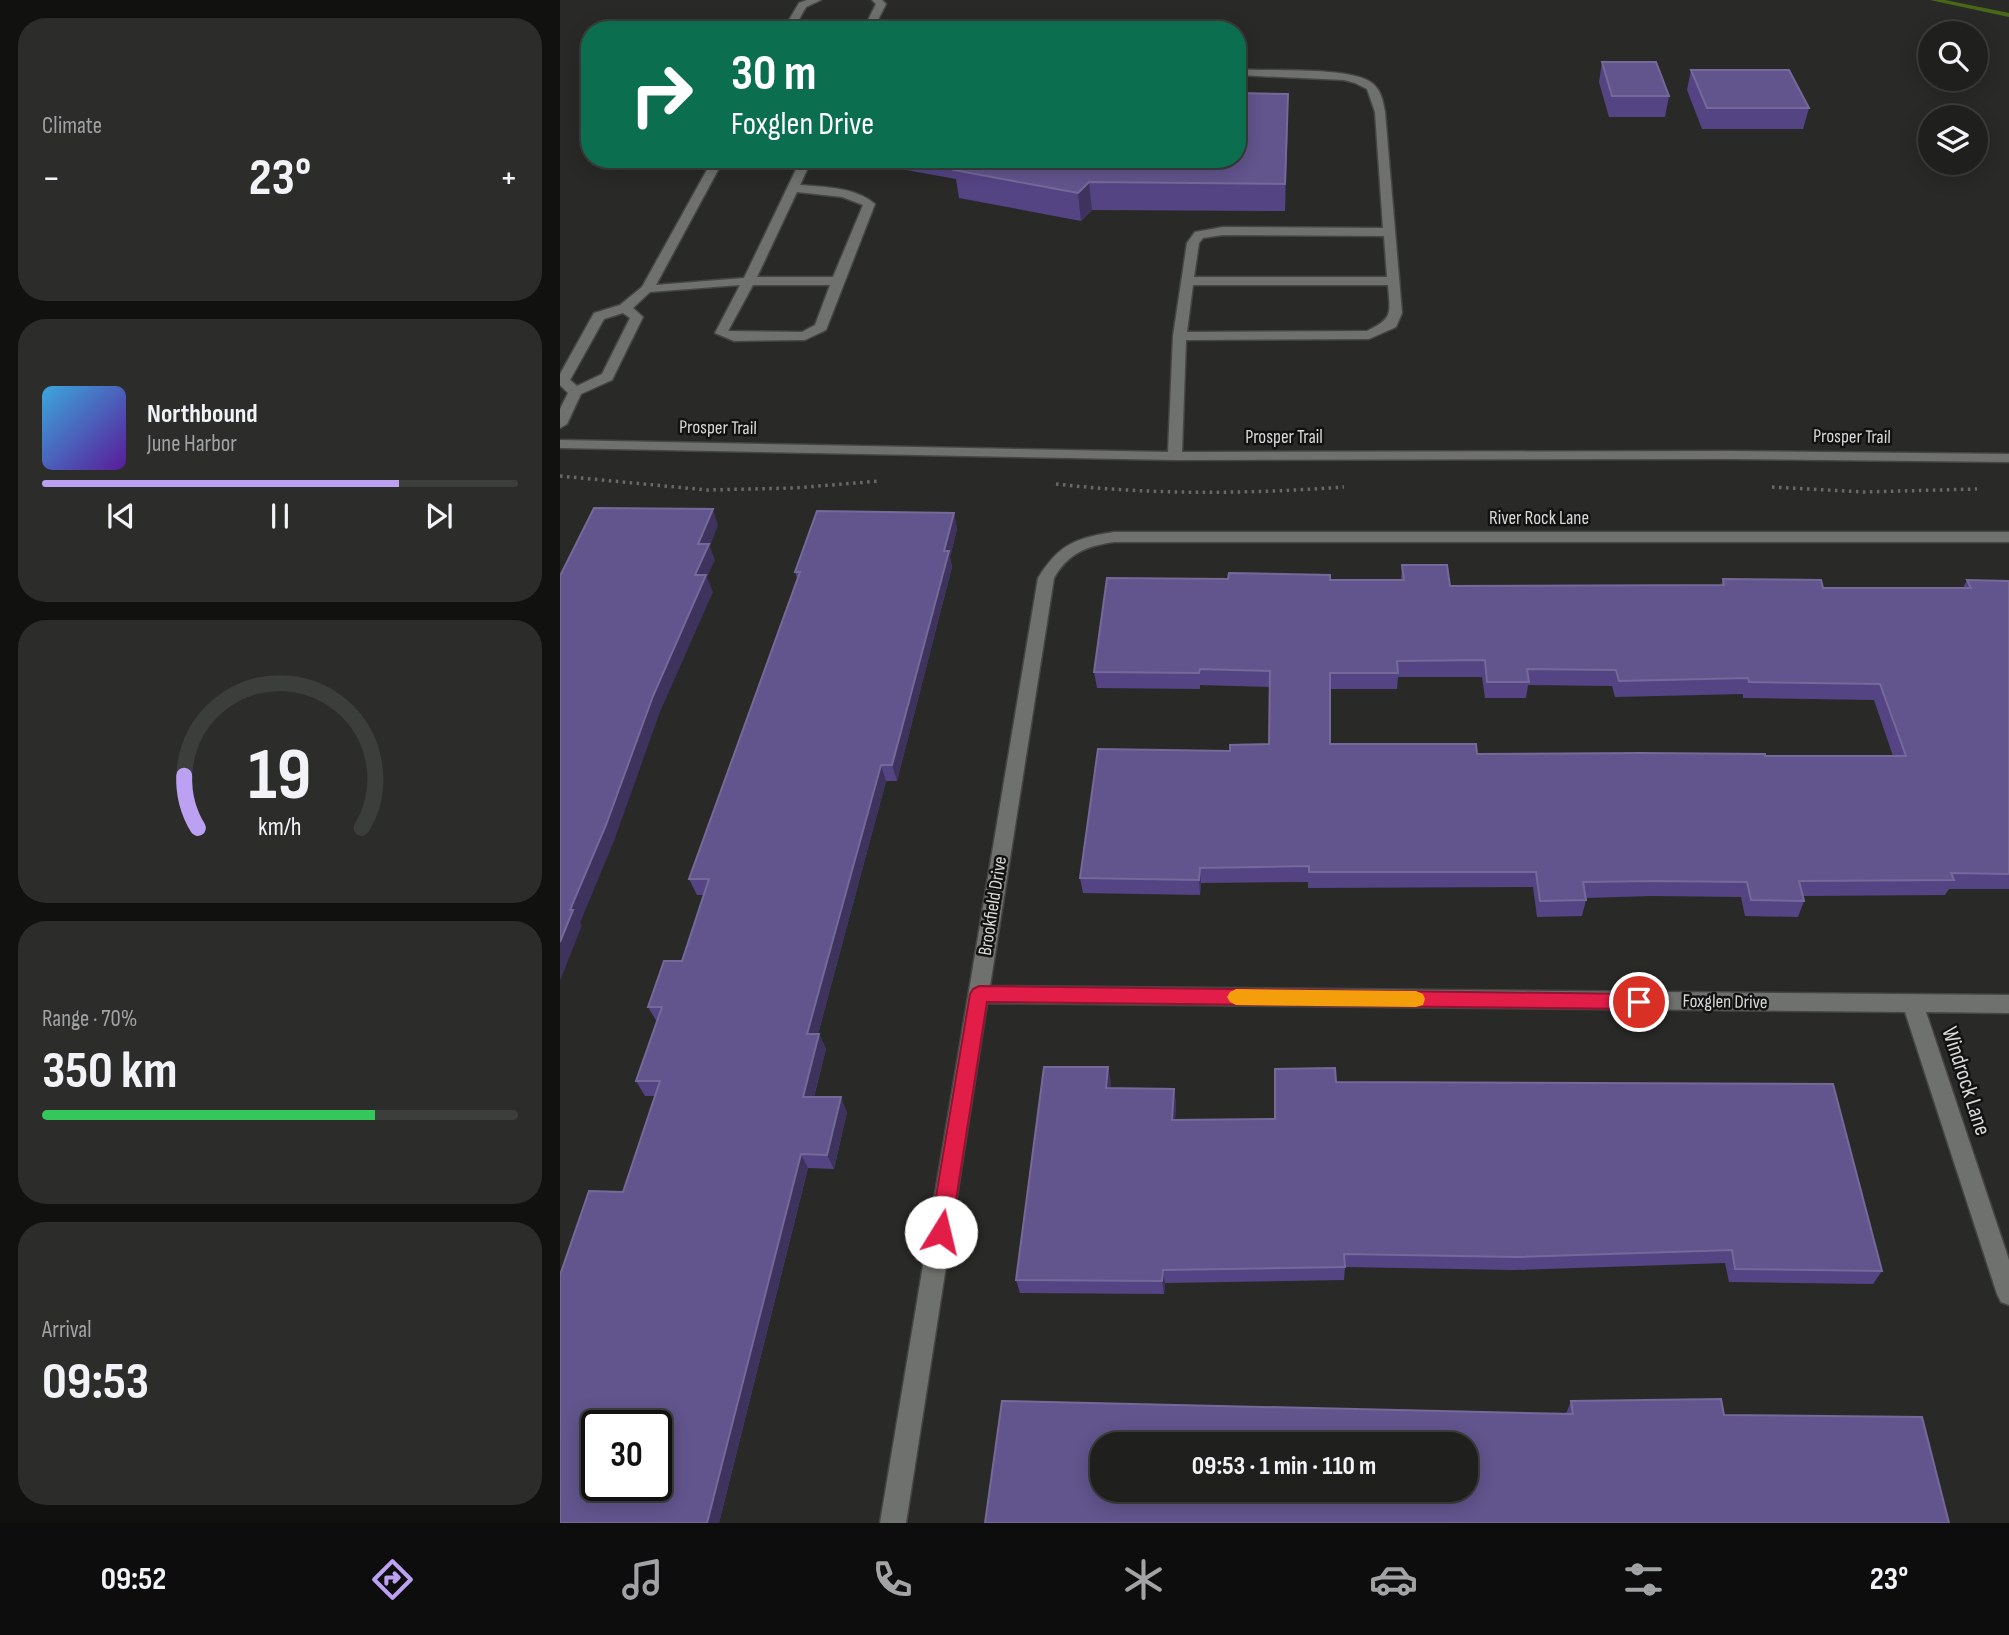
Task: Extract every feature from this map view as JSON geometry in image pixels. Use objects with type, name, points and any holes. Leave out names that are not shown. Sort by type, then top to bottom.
[{"type":"street","points":[[793,21],[802,5],[816,0]]},
{"type":"street","points":[[872,21],[881,4],[877,0]]},
{"type":"street","points":[[1180,336],[1370,335],[1391,324],[1396,313],[1377,94],[1365,81],[1339,77],[1246,73]]},
{"type":"street","points":[[575,392],[563,381],[600,316],[625,308],[647,289],[714,168]]},
{"type":"street","points":[[793,188],[841,193],[858,197],[869,204],[821,327],[805,335],[734,337],[721,333],[803,168]]},
{"type":"street","points":[[1175,456],[1180,336],[1193,243],[1199,234],[1223,231],[1389,232]]},
{"type":"street","points":[[647,289],[749,281],[838,281]]},
{"type":"street","points":[[1188,281],[1393,281]]},
{"type":"street","points":[[560,424],[575,392],[607,377],[637,317],[625,308]]},
{"type":"street","name":"Prosper Trail","points":[[560,444],[1175,456],[1730,455],[2009,458]]},
{"type":"street","name":"River Rock Lane","points":[[1071,547],[1085,541],[1114,537],[2009,537]]},
{"type":"street","name":"Brookfield Drive","points":[[893,1523],[1046,578],[1054,562],[1071,547]]},
{"type":"street","name":"Foxglen Drive","points":[[979,994],[2009,1004]]},
{"type":"street","name":"Windrock Lane","points":[[1913,1004],[2009,1294]]},
{"type":"building","points":[[1602,62],[1656,62],[1669,96],[1612,96]]},
{"type":"building","points":[[1691,70],[1789,70],[1809,108],[1707,108]]},
{"type":"building","points":[[1246,93],[1288,94],[1285,184],[1089,182],[1078,193],[954,170],[1246,168]]},
{"type":"building","points":[[594,508],[713,509],[698,544],[709,544],[695,575],[706,575],[653,696],[560,942],[560,576]]},
{"type":"building","points":[[817,511],[954,513],[944,551],[949,551],[892,765],[881,765],[807,1034],[819,1034],[803,1097],[841,1097],[827,1155],[801,1154],[707,1523],[560,1523],[560,1275],[589,1191],[623,1192],[660,1081],[636,1081],[662,1007],[648,1007],[664,961],[682,961],[709,879],[689,879],[800,572],[795,572]]},
{"type":"building","points":[[1402,565],[1447,565],[1450,586],[1724,585],[1723,579],[1821,580],[1823,588],[1971,588],[1967,580],[2009,581],[2009,874],[1951,873],[1954,880],[1799,881],[1804,901],[1751,900],[1747,882],[1656,881],[1583,882],[1586,900],[1540,901],[1536,872],[1309,872],[1309,866],[1200,868],[1199,880],[1080,878],[1098,749],[1230,751],[1230,745],[1269,744],[1270,671],[1200,669],[1199,673],[1094,672],[1107,578],[1228,579],[1229,573],[1330,575],[1330,580],[1404,580]],"holes":[[[1485,660],[1487,682],[1529,682],[1527,669],[1616,670],[1619,681],[1748,678],[1749,682],[1880,684],[1906,756],[1477,754],[1476,744],[1330,744],[1330,673],[1398,673],[1397,661]]]},
{"type":"building","points":[[1044,1067],[1108,1067],[1106,1088],[1174,1089],[1172,1120],[1275,1119],[1275,1069],[1335,1068],[1336,1082],[1833,1084],[1882,1271],[1735,1269],[1732,1250],[1517,1257],[1344,1254],[1345,1267],[1163,1270],[1162,1281],[1016,1280]]},
{"type":"building","points":[[1721,1399],[1724,1415],[1922,1417],[1949,1523],[985,1523],[1002,1401],[1573,1414],[1571,1401]]},
{"type":"waterway","points":[[1934,0],[2009,15]]},
{"type":"slow traffic","points":[[1236,997],[1416,999]]},
{"type":"route","points":[[941,1232],[979,994],[1639,1002]]}]
